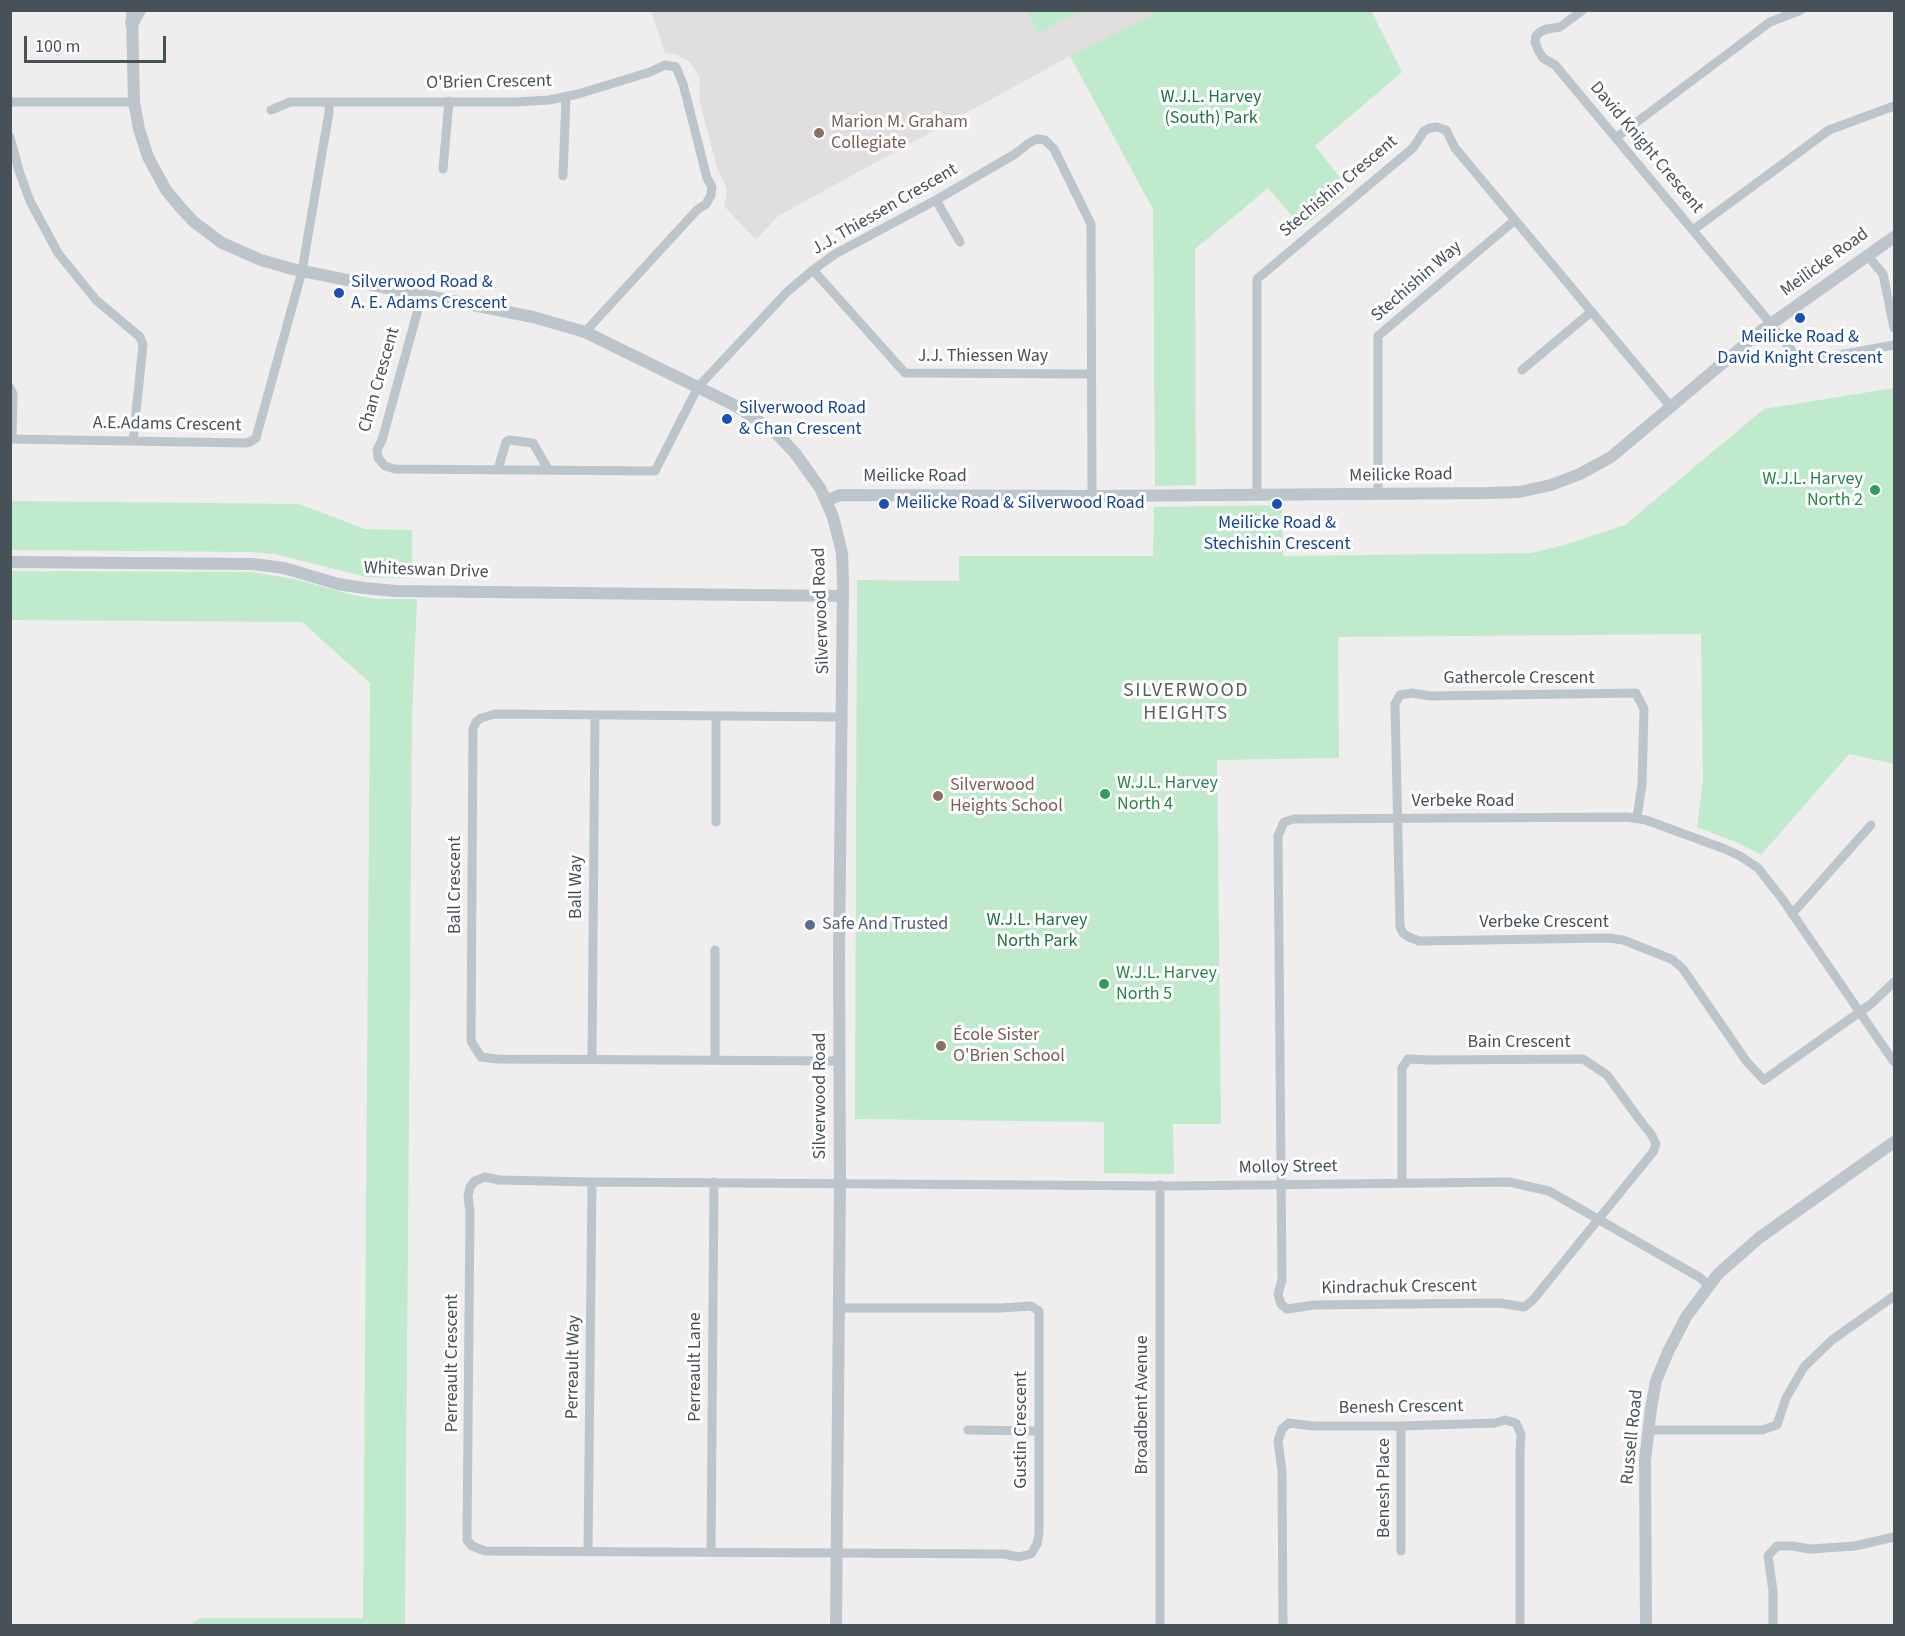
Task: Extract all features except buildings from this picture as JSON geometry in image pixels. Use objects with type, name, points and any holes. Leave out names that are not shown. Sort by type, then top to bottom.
[{"type":"street","name":"David Knight Crescent","points":[[1583,10],[1560,27],[1546,28],[1536,36],[1534,42],[1544,58],[1555,65],[1617,137],[1801,362],[1894,345]]},
{"type":"street","points":[[1617,137],[1770,22],[1801,10]]},
{"type":"street","name":"Silverwood Road","points":[[134,14],[134,102],[139,129],[148,157],[166,190],[187,215],[222,243],[242,253],[302,271],[533,317],[585,332],[734,405],[774,431],[795,453],[820,488],[826,501],[842,553],[843,596],[838,1061],[840,1184],[836,1626]]},
{"type":"street","name":"O'Brien Crescent","points":[[271,110],[290,102],[515,102],[566,97],[650,72],[665,65],[676,68],[683,84],[707,178],[712,186],[711,195],[706,204],[697,210],[585,332]]},
{"type":"street","points":[[563,176],[566,97]]},
{"type":"street","points":[[443,169],[450,101]]},
{"type":"street","points":[[10,102],[134,102]]},
{"type":"street","points":[[302,271],[329,102]]},
{"type":"street","points":[[1694,230],[1829,130],[1894,106]]},
{"type":"street","name":"Stechishin Crescent","points":[[1257,495],[1257,279],[1413,148],[1425,131],[1430,128],[1437,127],[1446,130],[1455,148],[1671,407]]},
{"type":"street","points":[[10,137],[18,171],[30,201],[58,253],[96,300],[140,337],[143,345],[133,441]]},
{"type":"street","name":"J.J. Thiessen Crescent","points":[[698,387],[788,291],[835,254],[936,200],[1014,154],[1033,140],[1042,139],[1049,142],[1087,213],[1091,225],[1092,496]]},
{"type":"street","points":[[936,200],[960,242]]},
{"type":"street","name":"Stechishin Way","points":[[1378,494],[1378,336],[1515,220]]},
{"type":"street","name":"Meilicke Road","points":[[826,501],[840,495],[1092,496],[1519,492],[1551,485],[1580,474],[1611,457],[1671,407],[1867,255],[1894,237]]},
{"type":"street","points":[[1867,255],[1883,274],[1894,328]]},
{"type":"street","name":"J.J. Thiessen Way","points":[[813,270],[905,373],[1091,374]]},
{"type":"street","name":"A.E.Adams Crescent","points":[[11,439],[245,443],[256,438],[302,271]]},
{"type":"street","name":"Chan Crescent","points":[[422,295],[382,440],[378,445],[378,458],[385,466],[395,469],[655,471],[698,387]]},
{"type":"street","points":[[1522,370],[1591,312]]},
{"type":"street","points":[[10,388],[13,394],[11,439]]},
{"type":"street","points":[[498,469],[506,442],[509,440],[532,443],[548,469]]},
{"type":"street","name":"Whiteswan Drive","points":[[10,562],[253,564],[284,568],[355,587],[396,591],[843,596]]},
{"type":"street","name":"Gathercole Crescent","points":[[1399,819],[1395,704],[1400,695],[1412,693],[1430,696],[1636,693],[1644,709],[1641,784],[1637,817]]},
{"type":"street","name":"Ball Crescent","points":[[838,1061],[481,1057],[471,1041],[473,729],[476,722],[495,714],[843,717]]},
{"type":"street","name":"Ball Way","points":[[592,1059],[595,715]]},
{"type":"street","points":[[716,717],[716,822]]},
{"type":"street","name":"Verbeke Road","points":[[1281,1184],[1278,844],[1280,827],[1284,822],[1294,819],[1637,817],[1740,856],[1758,868],[1894,1062]]},
{"type":"street","name":"Verbeke Crescent","points":[[1399,819],[1400,927],[1409,937],[1419,941],[1609,938],[1623,940],[1661,955],[1673,960],[1683,969],[1747,1062],[1764,1080],[1861,1012]]},
{"type":"street","points":[[1792,914],[1870,825]]},
{"type":"street","points":[[715,950],[715,1060]]},
{"type":"street","points":[[1861,1012],[1894,981]]},
{"type":"street","name":"Bain Crescent","points":[[1402,1183],[1401,1068],[1408,1059],[1583,1059],[1594,1064],[1607,1075],[1652,1134],[1656,1143],[1653,1152],[1598,1219]]},
{"type":"street","name":"Russell Road","points":[[1646,1626],[1645,1460],[1656,1381],[1668,1352],[1686,1317],[1730,1263],[1759,1238],[1894,1142]]},
{"type":"street","name":"Perreault Crescent","points":[[836,1553],[485,1551],[472,1546],[467,1540],[470,1234],[468,1196],[470,1187],[485,1177],[499,1180],[592,1182],[840,1184]]},
{"type":"street","name":"Perreault Way","points":[[588,1551],[592,1182]]},
{"type":"street","name":"Perreault Lane","points":[[711,1552],[714,1182]]},
{"type":"street","name":"Molloy Street","points":[[840,1184],[1160,1185],[1509,1182],[1549,1191],[1699,1277],[1709,1286]]},
{"type":"street","name":"Kindrachuk Crescent","points":[[1281,1184],[1282,1280],[1278,1294],[1281,1304],[1287,1309],[1314,1305],[1477,1303],[1500,1303],[1524,1307],[1532,1301],[1598,1219]]},
{"type":"street","name":"Broadbent Avenue","points":[[1160,1185],[1160,1626]]},
{"type":"street","points":[[1648,1430],[1762,1430],[1777,1425],[1786,1398],[1804,1367],[1832,1340],[1894,1296]]},
{"type":"street","name":"Gustin Crescent","points":[[836,1553],[1004,1554],[1019,1557],[1031,1554],[1037,1544],[1039,1533],[1039,1311],[1031,1306],[838,1308]]},
{"type":"street","name":"Benesh Crescent","points":[[1283,1626],[1282,1471],[1278,1441],[1282,1429],[1289,1423],[1312,1426],[1401,1426],[1495,1423],[1505,1420],[1516,1423],[1521,1434],[1520,1626]]},
{"type":"street","name":"Benesh Place","points":[[1401,1426],[1401,1551]]},
{"type":"street","points":[[968,1430],[1038,1431]]},
{"type":"street","points":[[1773,1626],[1773,1591],[1768,1556],[1777,1546],[1810,1549],[1855,1546],[1894,1537]]},
{"type":"shaded area","name":"Marion M. Graham Collegiate","points":[[1152,10],[1153,14],[1070,56],[778,216],[756,240],[724,206],[727,191],[718,171],[699,99],[700,78],[690,62],[676,54],[665,53],[651,11]]},
{"type":"green space","points":[[1027,11],[1081,11],[1038,33]]},
{"type":"green space","name":"W.J.L. Harvey (South) Park","points":[[1152,11],[1371,11],[1402,72],[1315,146],[1349,189],[1302,228],[1268,188],[1195,249],[1196,485],[1155,486],[1153,209],[1070,56],[1153,14]]},
{"type":"green space","name":"W.J.L. Harvey North Park","points":[[1894,388],[1894,764],[1849,754],[1761,855],[1697,827],[1703,782],[1701,634],[1338,637],[1339,758],[1217,760],[1221,1124],[1173,1124],[1174,1174],[1104,1173],[1104,1122],[855,1119],[857,580],[959,581],[959,556],[1153,556],[1154,507],[1282,505],[1283,556],[1532,553],[1625,525],[1764,409]]},
{"type":"green space","points":[[11,501],[299,504],[365,529],[412,530],[412,578],[367,577],[274,554],[251,552],[11,550]]},
{"type":"green space","points":[[11,571],[251,572],[294,579],[376,599],[417,599],[412,717],[405,1625],[190,1625],[200,1618],[363,1618],[370,683],[302,622],[11,620]]},
{"type":"place","name":"Marion M. Graham Collegiate","points":[[819,133]]},
{"type":"place","name":"Silverwood Road & A. E. Adams Crescent","points":[[339,293]]},
{"type":"place","name":"Meilicke Road & David Knight Crescent","points":[[1800,318]]},
{"type":"place","name":"Silverwood Road & Chan Crescent","points":[[727,419]]},
{"type":"place","name":"W.J.L. Harvey North 2","points":[[1875,490]]},
{"type":"place","name":"Meilicke Road & Silverwood Road","points":[[884,504]]},
{"type":"place","name":"Meilicke Road & Stechishin Crescent","points":[[1277,504]]},
{"type":"place","name":"W.J.L. Harvey North 4","points":[[1105,794]]},
{"type":"place","name":"Silverwood Heights School","points":[[938,796]]},
{"type":"place","name":"Safe And Trusted","points":[[810,925]]},
{"type":"place","name":"W.J.L. Harvey North 5","points":[[1104,984]]},
{"type":"place","name":"École Sister O'Brien School","points":[[941,1046]]},
{"type":"district","name":"SILVERWOOD HEIGHTS","points":[[1186,704]]}]
